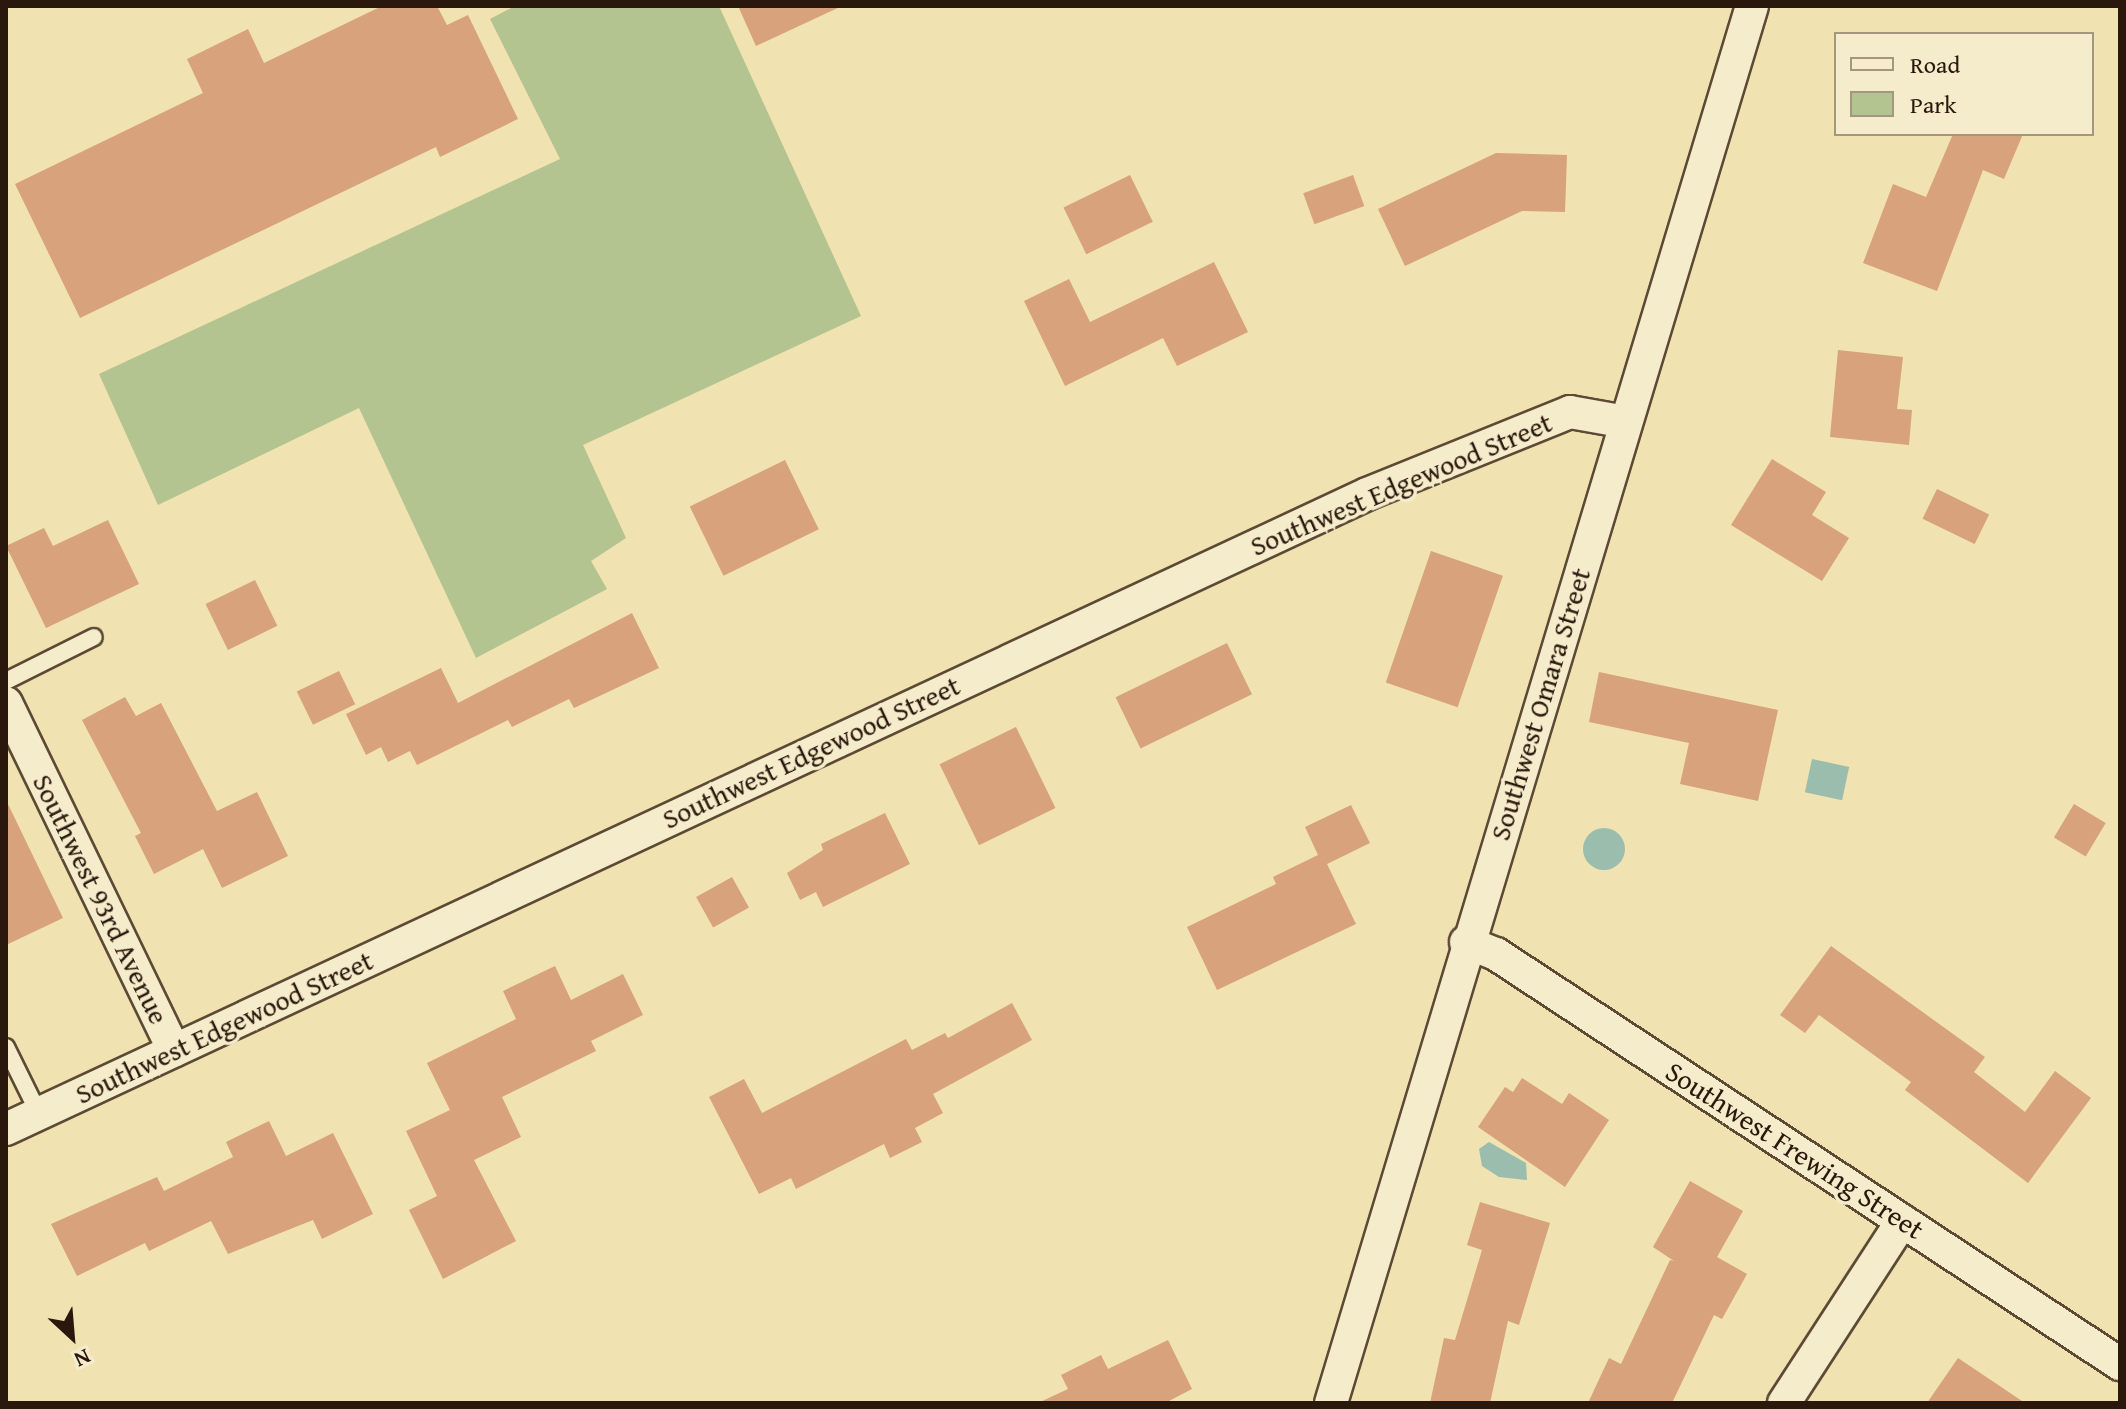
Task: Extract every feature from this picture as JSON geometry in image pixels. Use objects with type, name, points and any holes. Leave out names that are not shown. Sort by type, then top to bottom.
[{"type":"street","name":"Southwest Omara Street","points":[[1331,1403],[1466,942],[1752,6]]},
{"type":"street","name":"Southwest Edgewood Street","points":[[6,1129],[1367,494],[1570,412],[1626,422]]},
{"type":"street","name":"Southwest 93rd Avenue","points":[[6,703],[174,1050]]},
{"type":"street","name":"Southwest Frewing Street","points":[[1466,942],[1496,954],[2120,1364]]},
{"type":"street","points":[[1784,1403],[1902,1221]]},
{"type":"lane","points":[[6,681],[94,637]]},
{"type":"lane","points":[[6,1047],[39,1114]]},
{"type":"green space","points":[[515,6],[719,6],[861,316],[583,445],[626,538],[591,561],[607,589],[476,658],[359,408],[158,505],[99,374],[560,159],[490,19]]},
{"type":"shaded area","points":[[1812,759],[1849,767],[1842,800],[1805,792]]},
{"type":"shaded area","points":[[1604,828],[1619,834],[1625,849],[1619,864],[1604,870],[1589,864],[1583,849],[1589,834]]},
{"type":"shaded area","points":[[1489,1142],[1526,1163],[1527,1180],[1499,1177],[1482,1166],[1479,1149]]},
{"type":"building","points":[[382,6],[437,6],[447,25],[468,15],[518,119],[440,157],[436,147],[80,318],[15,184],[203,93],[187,59],[248,29],[264,63]]},
{"type":"building","points":[[738,6],[842,6],[756,46]]},
{"type":"building","points":[[1952,136],[2022,136],[2004,179],[1983,170],[1937,291],[1863,263],[1893,184],[1926,197]]},
{"type":"building","points":[[1496,153],[1567,155],[1565,212],[1522,211],[1405,266],[1378,209]]},
{"type":"building","points":[[1130,175],[1153,222],[1086,254],[1063,207]]},
{"type":"building","points":[[1353,175],[1364,206],[1314,224],[1303,193]]},
{"type":"building","points":[[1214,262],[1248,332],[1177,366],[1163,338],[1065,386],[1024,301],[1069,279],[1090,322]]},
{"type":"building","points":[[1838,350],[1903,357],[1897,409],[1912,410],[1909,445],[1830,437]]},
{"type":"building","points":[[1772,459],[1826,492],[1812,515],[1849,538],[1822,581],[1731,525]]},
{"type":"building","points":[[785,460],[819,529],[723,576],[690,506]]},
{"type":"building","points":[[1937,489],[1989,514],[1975,544],[1923,519]]},
{"type":"building","points":[[108,520],[139,584],[46,628],[6,546],[44,528],[53,546]]},
{"type":"building","points":[[1431,551],[1503,576],[1458,707],[1386,682]]},
{"type":"building","points":[[255,580],[277,626],[228,650],[206,604]]},
{"type":"building","points":[[632,613],[659,668],[574,708],[569,699],[512,727],[508,720],[417,765],[410,751],[388,762],[381,747],[366,755],[346,714],[441,668],[458,703]]},
{"type":"building","points":[[1227,643],[1252,694],[1141,749],[1116,697]]},
{"type":"building","points":[[339,671],[355,704],[313,725],[297,692]]},
{"type":"building","points":[[1599,672],[1778,710],[1758,801],[1680,784],[1689,743],[1589,722]]},
{"type":"building","points":[[125,697],[136,716],[161,703],[217,811],[257,792],[288,856],[222,888],[203,849],[154,874],[135,836],[141,833],[82,720]]},
{"type":"building","points":[[1016,727],[1055,808],[979,845],[940,764]]},
{"type":"building","points":[[6,800],[63,918],[6,945]]},
{"type":"building","points":[[2074,804],[2106,823],[2086,856],[2054,837]]},
{"type":"building","points":[[1351,805],[1370,843],[1327,864],[1356,924],[1217,990],[1187,927],[1276,884],[1273,877],[1318,855],[1305,827]]},
{"type":"building","points":[[885,813],[910,864],[823,907],[816,892],[800,900],[787,873],[823,850],[821,844]]},
{"type":"building","points":[[732,877],[749,908],[713,927],[696,897]]},
{"type":"building","points":[[1831,946],[1985,1057],[1974,1072],[2025,1112],[2055,1071],[2091,1098],[2028,1183],[1905,1090],[1911,1082],[1819,1015],[1805,1033],[1780,1015]]},
{"type":"building","points":[[555,966],[571,1000],[623,974],[643,1015],[591,1041],[596,1051],[502,1097],[521,1137],[474,1160],[516,1241],[443,1279],[409,1210],[437,1196],[406,1131],[450,1110],[427,1063],[516,1019],[503,991]]},
{"type":"building","points":[[1012,1003],[1032,1040],[933,1094],[943,1113],[915,1128],[922,1142],[890,1158],[884,1144],[796,1189],[791,1178],[759,1194],[709,1097],[744,1079],[762,1113],[906,1039],[912,1050],[945,1033],[948,1038]]},
{"type":"building","points":[[1522,1078],[1562,1104],[1569,1093],[1609,1120],[1565,1187],[1478,1127],[1505,1087],[1513,1092]]},
{"type":"building","points":[[269,1121],[286,1156],[333,1133],[373,1214],[322,1239],[313,1220],[228,1254],[211,1221],[149,1251],[145,1243],[77,1276],[51,1224],[157,1177],[164,1191],[233,1157],[226,1142]]},
{"type":"building","points":[[1690,1181],[1743,1211],[1717,1257],[1747,1274],[1722,1319],[1714,1315],[1672,1403],[1588,1403],[1609,1358],[1621,1364],[1670,1260],[1674,1261],[1653,1247]]},
{"type":"building","points":[[1480,1202],[1550,1223],[1519,1325],[1508,1321],[1490,1403],[1430,1403],[1444,1338],[1455,1340],[1482,1250],[1467,1245]]},
{"type":"building","points":[[1168,1340],[1192,1389],[1165,1403],[1038,1403],[1068,1389],[1061,1375],[1101,1355],[1108,1369]]},
{"type":"building","points":[[1958,1358],[2025,1403],[1927,1403]]}]
